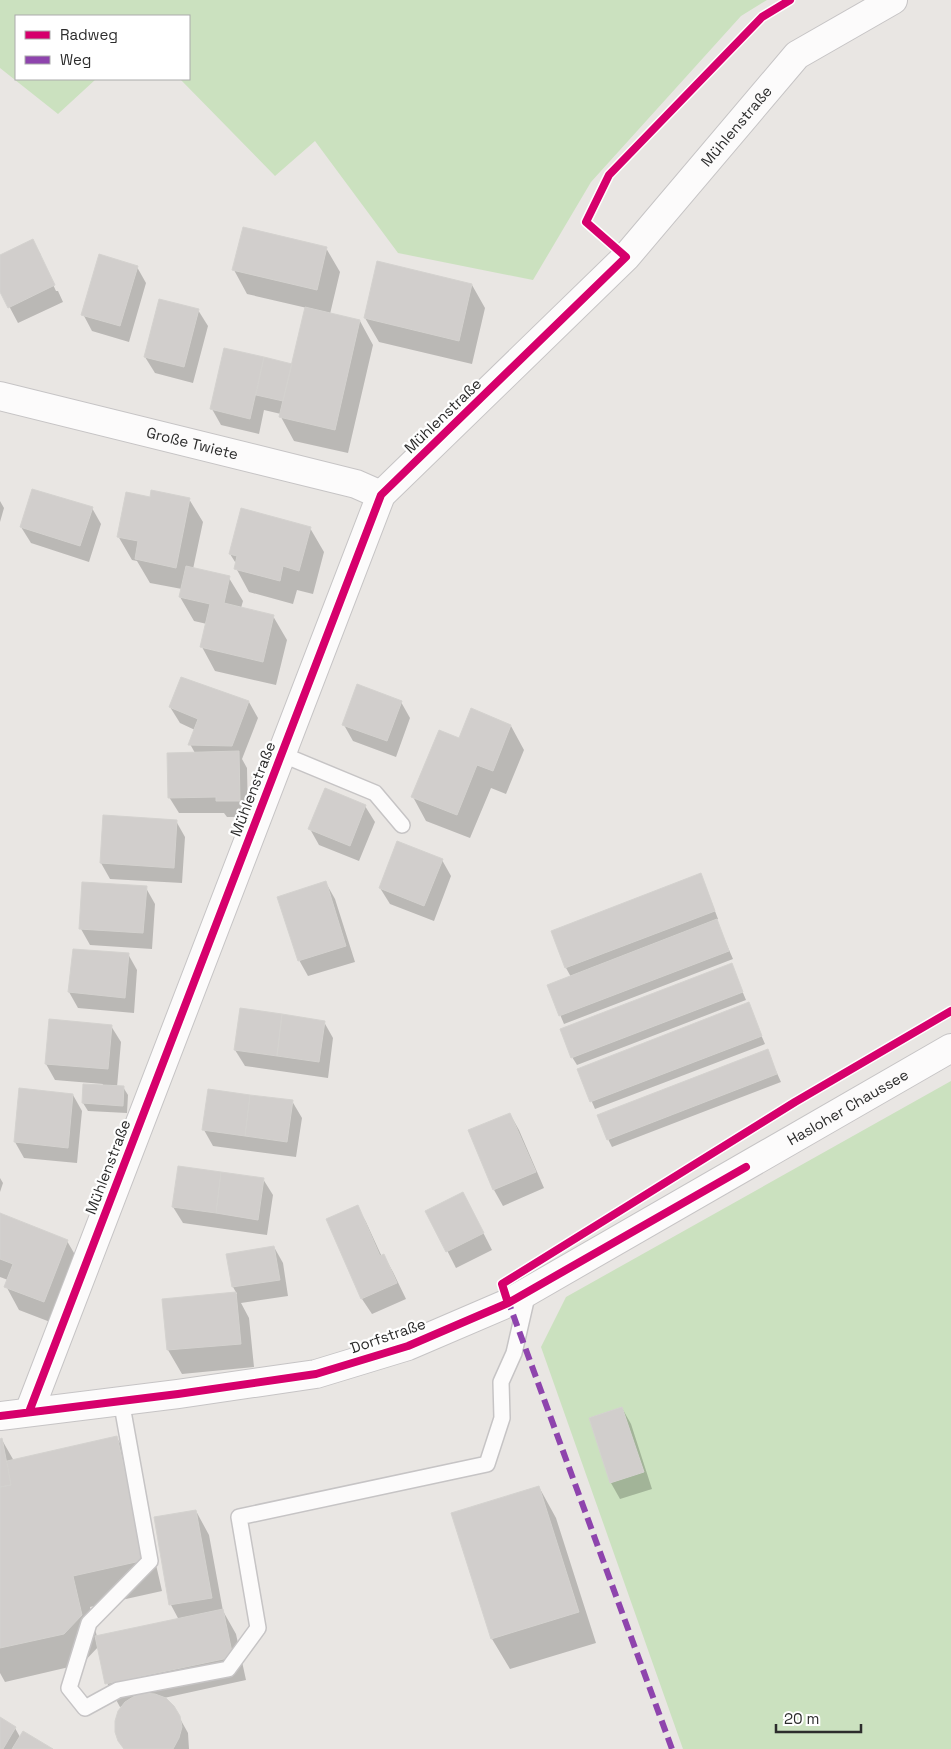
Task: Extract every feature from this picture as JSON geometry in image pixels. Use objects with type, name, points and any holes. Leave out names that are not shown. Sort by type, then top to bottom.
[{"type":"street","name":"Mühlenstraße","points":[[29,1412],[381,495],[626,257],[798,55],[893,0]]},
{"type":"street","name":"Große Twiete","points":[[0,396],[356,484],[381,495]]},
{"type":"street","name":"Hasloher Chaussee","points":[[746,1167],[951,1048]]},
{"type":"street","name":"Dorfstraße","points":[[0,1416],[316,1374],[408,1346],[508,1303],[746,1167]]},
{"type":"lane","points":[[281,754],[375,793],[402,824]]},
{"type":"lane","points":[[121,1400],[150,1561],[88,1623],[69,1688],[84,1708],[118,1690],[228,1669],[258,1628],[239,1517],[487,1464],[502,1418],[501,1382],[514,1353],[528,1292]]},
{"type":"path","points":[[626,257],[586,222],[609,175],[762,17],[790,0]]},
{"type":"green space","points":[[0,0],[767,0],[741,16],[591,182],[533,280],[398,253],[315,141],[275,176],[181,80],[190,80],[190,15],[15,15],[15,80],[0,68]]},
{"type":"green space","points":[[15,80],[95,80],[58,114]]},
{"type":"green space","points":[[951,1081],[951,1749],[683,1749],[541,1347],[566,1297]]},
{"type":"building","points":[[243,227],[327,247],[317,290],[232,270]]},
{"type":"building","points":[[33,239],[55,285],[8,308],[0,292],[0,255]]},
{"type":"building","points":[[99,254],[138,266],[120,326],[81,315]]},
{"type":"building","points":[[377,261],[472,284],[459,341],[364,318]]},
{"type":"building","points":[[159,299],[199,309],[184,367],[144,357]]},
{"type":"building","points":[[305,307],[360,320],[335,430],[279,417]]},
{"type":"building","points":[[224,348],[264,357],[250,419],[210,409]]},
{"type":"building","points":[[264,357],[292,364],[283,401],[256,395]]},
{"type":"building","points":[[32,489],[93,507],[80,546],[20,527]]},
{"type":"building","points":[[151,490],[190,498],[176,568],[135,559],[138,541],[117,537],[126,492],[150,497]]},
{"type":"building","points":[[241,508],[311,527],[299,571],[283,566],[280,581],[234,569],[237,556],[229,554]]},
{"type":"building","points":[[186,566],[230,576],[224,603],[274,615],[263,662],[200,647],[210,604],[179,597]]},
{"type":"building","points":[[181,677],[249,701],[232,746],[188,745],[198,719],[169,707]]},
{"type":"building","points":[[357,684],[402,701],[387,741],[342,725]]},
{"type":"building","points":[[471,708],[511,725],[493,771],[477,765],[457,815],[411,797],[439,730],[459,738]]},
{"type":"building","points":[[239,751],[240,801],[216,801],[216,797],[168,798],[167,753]]},
{"type":"building","points":[[325,788],[366,805],[350,846],[308,829]]},
{"type":"building","points":[[103,815],[177,820],[174,868],[100,863]]},
{"type":"building","points":[[397,841],[443,859],[424,906],[379,888]]},
{"type":"building","points":[[701,873],[715,911],[565,968],[551,931]]},
{"type":"building","points":[[326,881],[346,946],[298,961],[277,897]]},
{"type":"building","points":[[82,882],[147,886],[143,933],[79,929]]},
{"type":"building","points":[[717,919],[729,951],[559,1016],[547,985]]},
{"type":"building","points":[[73,949],[129,953],[125,998],[68,992]]},
{"type":"building","points":[[732,963],[743,992],[571,1058],[560,1029]]},
{"type":"building","points":[[749,1002],[762,1036],[590,1102],[577,1069]]},
{"type":"building","points":[[240,1008],[282,1014],[277,1056],[234,1050]]},
{"type":"building","points":[[282,1014],[325,1021],[319,1062],[277,1056]]},
{"type":"building","points":[[49,1019],[112,1025],[108,1069],[45,1064]]},
{"type":"building","points":[[768,1049],[777,1074],[607,1140],[597,1115]]},
{"type":"building","points":[[83,1084],[124,1086],[123,1106],[82,1103]]},
{"type":"building","points":[[19,1088],[73,1094],[68,1148],[14,1142]]},
{"type":"building","points":[[208,1089],[250,1095],[245,1136],[202,1130]]},
{"type":"building","points":[[250,1095],[293,1100],[287,1142],[245,1136]]},
{"type":"building","points":[[510,1113],[536,1172],[493,1190],[468,1130]]},
{"type":"building","points":[[178,1166],[221,1172],[216,1213],[172,1207]]},
{"type":"building","points":[[221,1172],[264,1178],[258,1220],[216,1213]]},
{"type":"building","points":[[463,1192],[484,1233],[446,1252],[425,1211]]},
{"type":"building","points":[[358,1205],[380,1256],[384,1254],[397,1283],[361,1299],[326,1219]]},
{"type":"building","points":[[0,1213],[68,1240],[44,1302],[4,1287],[13,1264],[0,1259]]},
{"type":"building","points":[[274,1246],[280,1280],[232,1287],[226,1254]]},
{"type":"building","points":[[236,1292],[241,1344],[167,1350],[162,1299]]},
{"type":"building","points":[[622,1407],[644,1472],[610,1483],[589,1418]]},
{"type":"building","points":[[117,1436],[145,1560],[73,1576],[82,1615],[64,1634],[0,1648],[0,1487],[11,1485],[7,1461]]},
{"type":"building","points":[[2,1438],[11,1485],[0,1487],[0,1439]]},
{"type":"building","points":[[539,1486],[579,1612],[491,1639],[451,1513]]},
{"type":"building","points":[[196,1510],[212,1598],[169,1605],[154,1517]]},
{"type":"building","points":[[223,1609],[233,1657],[105,1684],[95,1636]]},
{"type":"building","points":[[143,1693],[155,1694],[166,1698],[180,1716],[182,1727],[173,1749],[124,1749],[118,1741],[115,1732],[115,1721],[118,1711],[125,1702]]},
{"type":"building","points":[[0,1717],[16,1727],[3,1749],[0,1749]]},
{"type":"building","points":[[23,1731],[53,1749],[12,1749]]},
{"type":"marked path","points":[[507,1298],[672,1749]]},
{"type":"cycle path","points":[[29,1412],[381,495],[626,257],[586,222],[609,175],[762,17],[790,0]]},
{"type":"cycle path","points":[[508,1303],[502,1284],[795,1102],[951,1011]]},
{"type":"cycle path","points":[[0,1416],[178,1394],[316,1374],[408,1346],[508,1303],[746,1167]]}]
